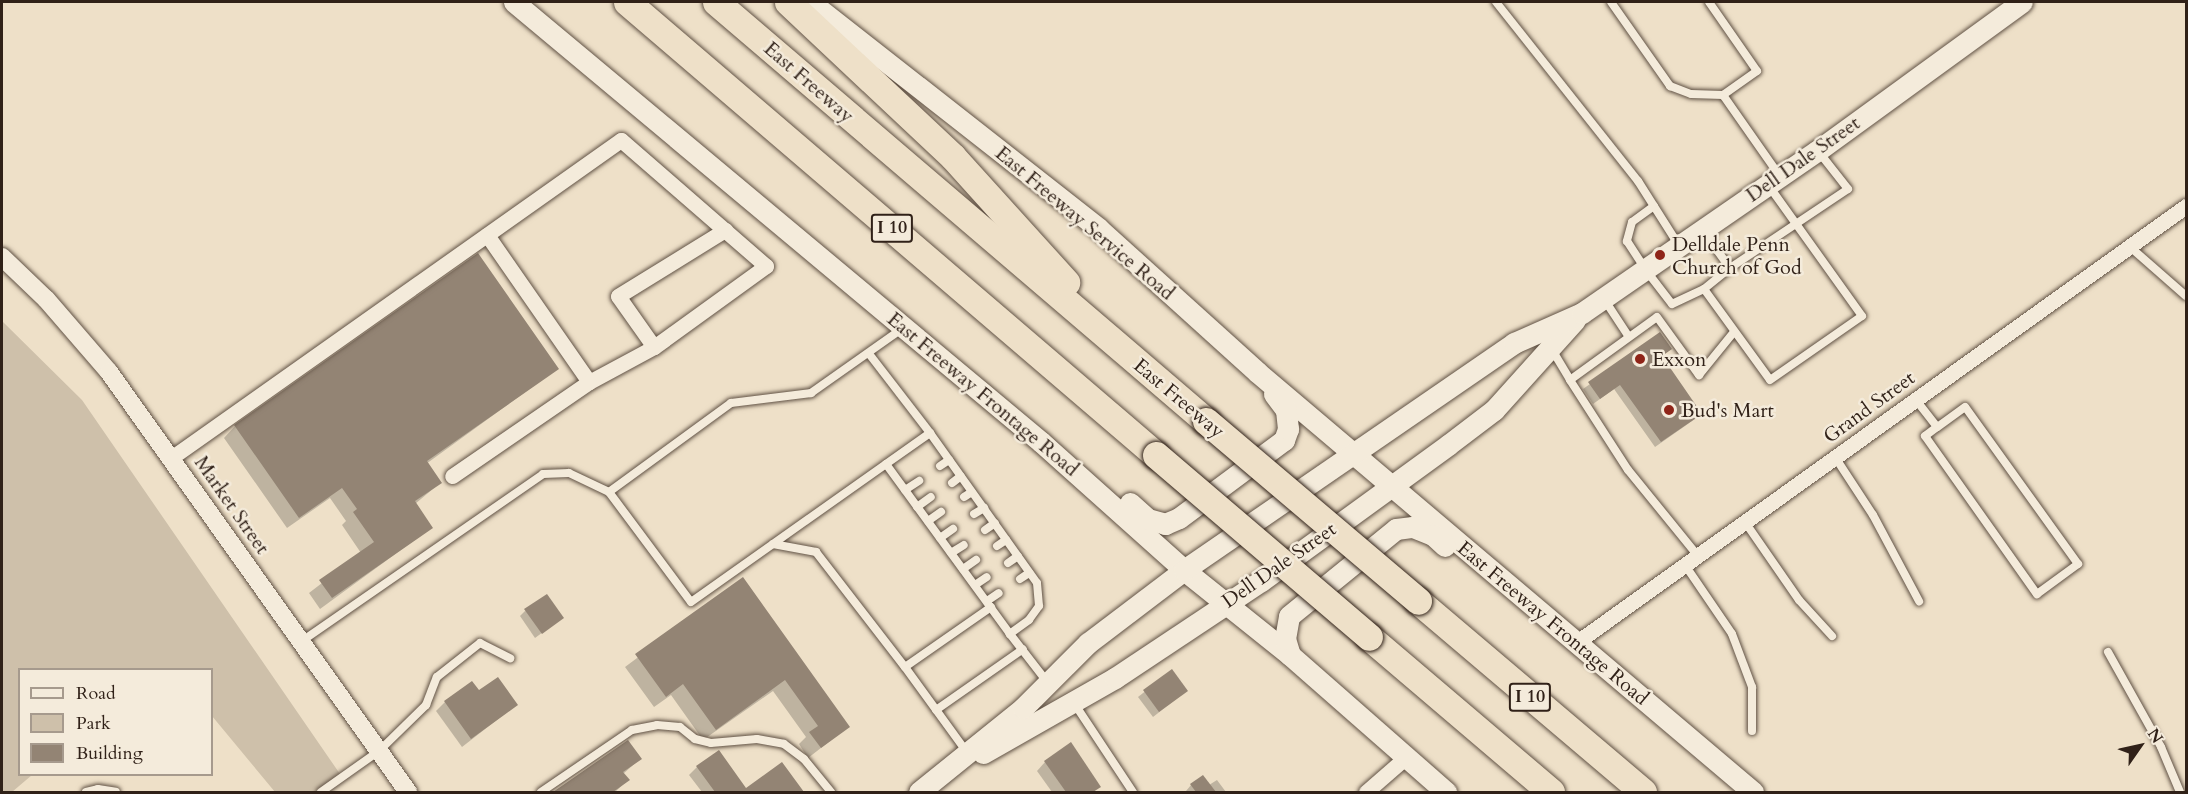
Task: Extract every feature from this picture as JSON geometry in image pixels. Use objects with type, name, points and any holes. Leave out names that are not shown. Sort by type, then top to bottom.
[{"type":"highway","name":"I 10","points":[[627,2],[1551,792]]},
{"type":"highway","name":"East Freeway","points":[[716,2],[1643,792]]},
{"type":"highway","points":[[788,2],[953,157],[1143,368]]},
{"type":"main road","name":"East Freeway Frontage Road","points":[[514,2],[1041,442],[1184,570],[1290,655],[1446,792]]},
{"type":"main road","name":"East Freeway Service Road","points":[[810,2],[1099,229],[1257,372],[1353,454]]},
{"type":"main road","name":"Dell Dale Street","points":[[919,792],[968,754],[1048,683],[1088,643],[1184,570],[1514,343],[1582,313],[1817,151],[2022,2]]},
{"type":"main road","name":"Dell Dale Street","points":[[943,775],[1115,678],[1225,603],[1494,410],[1582,313]]},
{"type":"main road","points":[[1041,442],[1065,454],[1148,519],[1165,524],[1179,518],[1284,440],[1288,429],[1286,410],[1257,372]]},
{"type":"main road","name":"East Freeway Frontage Road","points":[[1353,454],[1753,792]]},
{"type":"main road","points":[[1290,655],[1286,639],[1289,616],[1396,529],[1413,527],[1433,535],[1512,602],[1542,615]]},
{"type":"street","points":[[171,458],[621,140],[766,266],[654,347],[589,382],[452,476]]},
{"type":"street","name":"Grand Street","points":[[1577,642],[2187,206]]},
{"type":"street","points":[[654,347],[618,296],[725,230]]},
{"type":"street","points":[[487,235],[589,382]]},
{"type":"street","name":"Market Street","points":[[2,257],[79,335],[171,458],[408,792]]},
{"type":"street","points":[[1365,792],[1406,758]]},
{"type":"lane","points":[[1496,2],[1654,206],[1679,245]]},
{"type":"lane","points":[[1611,2],[1670,86],[1691,94],[1723,95],[1757,71],[1709,2]]},
{"type":"lane","points":[[1704,289],[1770,380],[1863,316],[1794,225],[1774,181],[1723,95]]},
{"type":"lane","points":[[1654,206],[1632,222],[1627,240],[1645,269],[1672,304],[1704,289],[1730,268],[1848,189],[1817,151]]},
{"type":"lane","points":[[1702,230],[1730,268]]},
{"type":"lane","points":[[2130,247],[2187,296]]},
{"type":"lane","points":[[1603,298],[1629,337]]},
{"type":"lane","points":[[1570,380],[1657,317],[1699,375],[1734,332]]},
{"type":"lane","points":[[609,492],[731,403],[811,393],[870,355],[904,327]]},
{"type":"lane","points":[[1551,347],[1628,470],[1698,556]]},
{"type":"lane","points":[[870,355],[950,460],[1036,583],[1039,606],[1029,620],[1010,634]]},
{"type":"lane","points":[[1916,400],[1936,427]]},
{"type":"lane","points":[[1965,406],[2078,564],[2037,594],[1925,435],[1936,427],[1965,406]]},
{"type":"lane","points":[[301,641],[543,474],[569,473],[609,492],[691,602],[930,433]]},
{"type":"lane","points":[[1835,458],[1873,515],[1919,601]]},
{"type":"lane","points":[[940,466],[950,460]]},
{"type":"lane","points":[[885,464],[1048,683]]},
{"type":"lane","points":[[952,483],[961,476]]},
{"type":"lane","points":[[905,490],[919,481]]},
{"type":"lane","points":[[964,497],[972,492]]},
{"type":"lane","points":[[917,507],[930,497]]},
{"type":"lane","points":[[974,514],[984,508]]},
{"type":"lane","points":[[928,521],[941,512]]},
{"type":"lane","points":[[1745,522],[1799,600],[1832,636]]},
{"type":"lane","points":[[985,530],[995,523]]},
{"type":"lane","points":[[940,538],[953,529]]},
{"type":"lane","points":[[997,546],[1006,540]]},
{"type":"lane","points":[[773,544],[816,552],[905,667],[968,754]]},
{"type":"lane","points":[[951,553],[964,544]]},
{"type":"lane","points":[[1008,563],[1018,556]]},
{"type":"lane","points":[[963,569],[976,560]]},
{"type":"lane","points":[[1684,565],[1732,634],[1752,687],[1752,731]]},
{"type":"lane","points":[[1020,579],[1029,573]]},
{"type":"lane","points":[[975,585],[987,577]]},
{"type":"lane","points":[[905,667],[989,604],[999,593]]},
{"type":"lane","points":[[321,792],[379,751],[426,705],[436,677],[480,644],[510,658]]},
{"type":"lane","points":[[936,710],[1023,649]]},
{"type":"lane","points":[[2108,652],[2161,747],[2180,792]]},
{"type":"lane","points":[[1074,702],[1133,792]]},
{"type":"lane","points":[[541,792],[632,730],[657,725],[680,727],[695,739],[711,743],[757,739],[784,744],[804,759],[831,792]]},
{"type":"lane","points":[[86,792],[98,789],[116,792]]},
{"type":"green space","points":[[2,321],[82,400],[340,774],[314,792],[275,792],[213,717],[213,668],[18,668],[18,776],[31,776],[12,792],[2,792]]},
{"type":"building","points":[[478,253],[559,369],[427,461],[442,483],[415,501],[433,528],[332,598],[319,580],[374,542],[353,512],[357,509],[342,488],[299,518],[234,425]]},
{"type":"building","points":[[1660,332],[1672,349],[1662,356],[1702,414],[1661,442],[1620,385],[1600,399],[1588,382]]},
{"type":"building","points":[[743,577],[850,727],[821,748],[809,732],[818,726],[785,680],[716,730],[683,684],[666,697],[635,654]]},
{"type":"building","points":[[547,594],[564,618],[542,634],[524,609]]},
{"type":"building","points":[[1172,669],[1188,691],[1159,712],[1143,690]]},
{"type":"building","points":[[498,677],[518,705],[471,739],[444,701],[472,681],[479,690]]},
{"type":"building","points":[[628,740],[642,759],[623,772],[630,780],[613,792],[553,792]]},
{"type":"building","points":[[1071,742],[1101,787],[1093,792],[1066,792],[1044,761]]},
{"type":"building","points":[[719,750],[746,788],[782,762],[804,792],[715,792],[696,766]]},
{"type":"building","points":[[1203,775],[1216,792],[1196,792],[1190,784]]},
{"type":"place","name":"Delldale Penn Church of God","points":[[1660,255]]},
{"type":"place","name":"Exxon","points":[[1640,359]]},
{"type":"place","name":"Bud's Mart","points":[[1669,410]]}]
